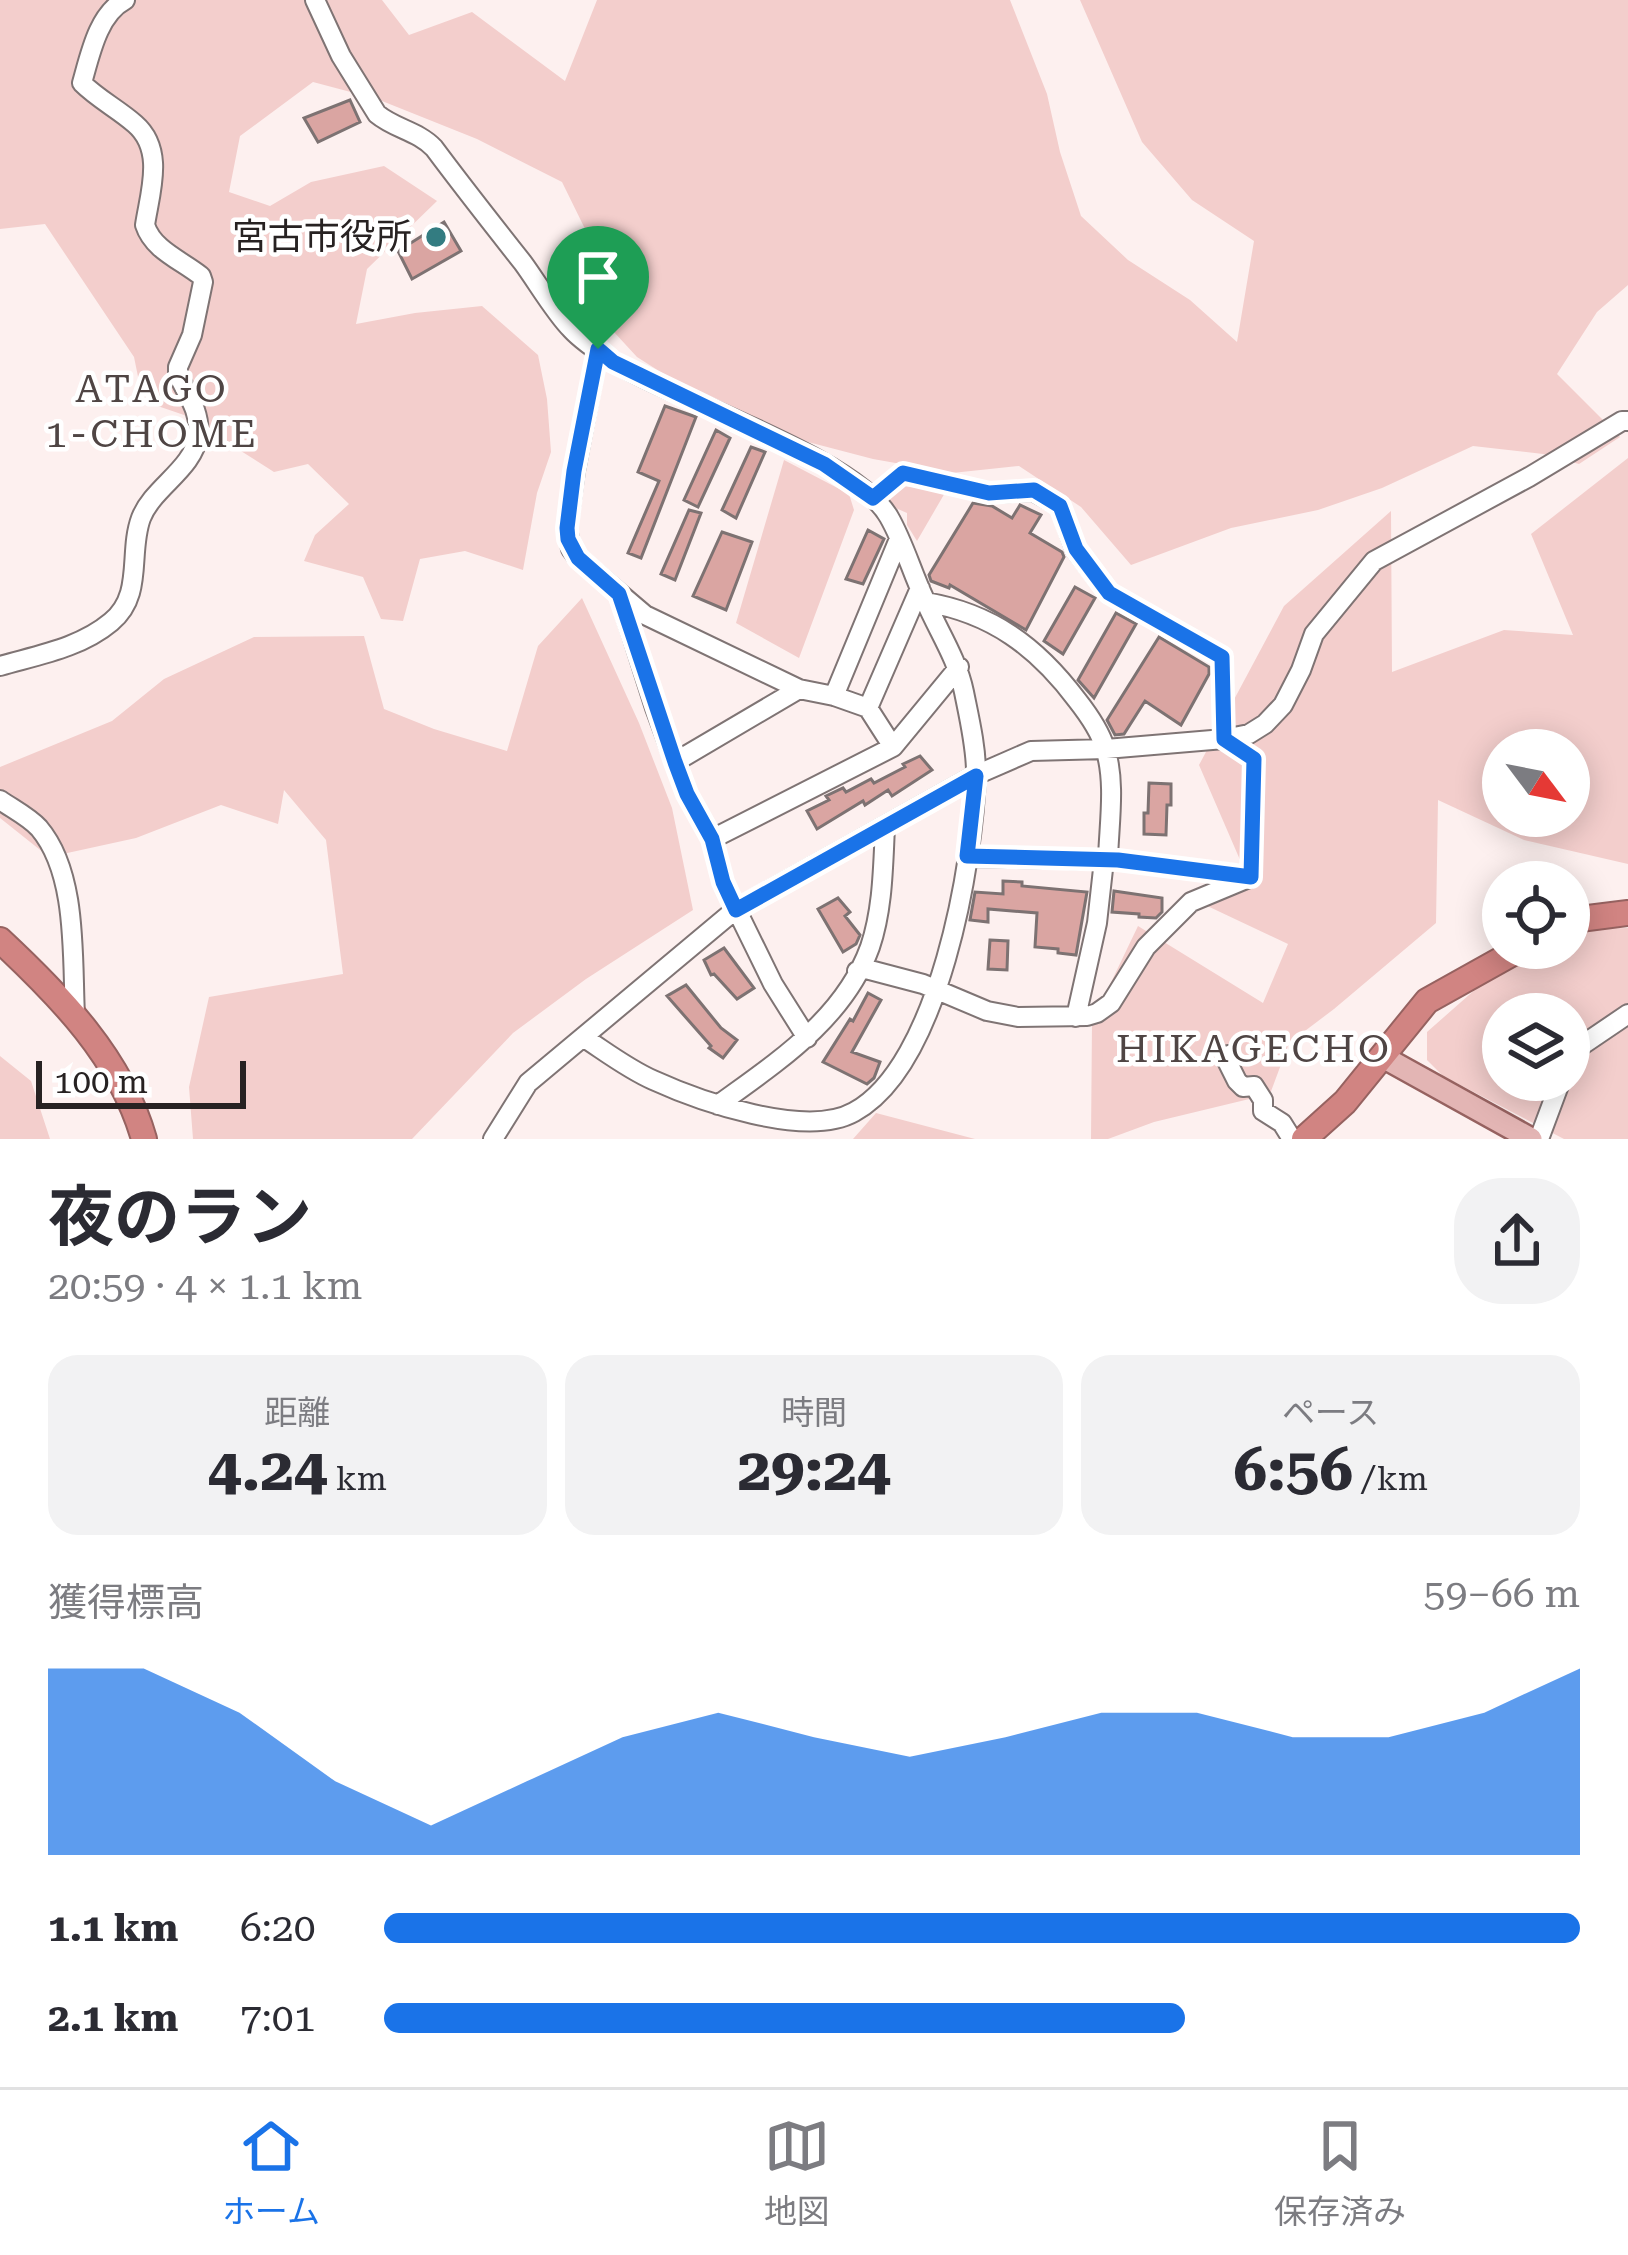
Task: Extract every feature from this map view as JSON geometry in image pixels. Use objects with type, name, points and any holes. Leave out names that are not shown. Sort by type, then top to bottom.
[{"type":"highway","points":[[1590,918],[1628,913]]},
{"type":"highway","points":[[0,940],[75,1016],[130,1097],[144,1139]]},
{"type":"highway","points":[[1304,1139],[1345,1102],[1427,1001],[1484,969]]},
{"type":"main road","points":[[1383,1057],[1534,1139]]},
{"type":"street","points":[[0,666],[72,646],[112,622],[131,593],[142,516],[196,445],[198,421],[178,367],[192,335],[201,276],[147,234],[154,168],[140,127],[82,83],[93,44],[112,7],[124,0]]},
{"type":"street","points":[[315,0],[341,56],[377,114],[423,136],[434,148],[570,329],[613,362],[824,464],[873,498],[886,512],[958,667],[976,776],[961,901],[925,1021],[899,1070],[880,1092],[853,1113],[832,1119],[800,1121],[745,1113],[649,1078],[583,1037]]},
{"type":"street","points":[[598,349],[574,471],[567,528],[571,549],[646,615],[799,688],[868,708],[893,746]]},
{"type":"street","points":[[493,1139],[528,1083],[736,910],[976,776],[1031,751],[1224,739],[1249,734],[1265,724],[1283,705],[1314,634],[1373,561],[1529,477],[1626,418]]},
{"type":"street","points":[[873,498],[903,473],[989,493],[1034,490],[1060,506],[1076,549],[1109,593],[1222,657],[1224,739]]},
{"type":"street","points":[[834,696],[899,538]]},
{"type":"street","points":[[619,594],[675,762],[712,839],[723,882],[773,984],[807,1038]]},
{"type":"street","points":[[868,708],[922,595]]},
{"type":"street","points":[[922,595],[996,626],[1032,648],[1091,718],[1106,749],[1110,785],[1106,860],[1076,1018]]},
{"type":"street","points":[[757,667],[775,704]]},
{"type":"street","points":[[712,839],[893,746],[958,667]]},
{"type":"street","points":[[675,762],[799,688]]},
{"type":"street","points":[[1224,739],[1254,759],[1251,877]]},
{"type":"street","points":[[0,800],[37,825],[64,875],[75,1016]]},
{"type":"street","points":[[718,1105],[820,1026],[857,971],[869,949],[877,916],[885,827]]},
{"type":"street","points":[[967,856],[1069,857],[1251,877]]},
{"type":"street","points":[[857,971],[866,969],[936,988],[986,1011],[1018,1017],[1076,1018],[1097,1013],[1111,1004],[1146,947],[1191,902],[1251,877]]},
{"type":"street","points":[[1590,1040],[1628,1014]]},
{"type":"street","points":[[1229,1055],[1226,1060],[1237,1081],[1243,1087],[1254,1086],[1263,1100],[1263,1111],[1282,1123],[1292,1139]]},
{"type":"street","points":[[1534,1139],[1551,1101]]},
{"type":"shaded area","points":[[0,0],[382,0],[409,35],[472,12],[565,81],[597,0],[1010,0],[1047,94],[1081,216],[1128,260],[1190,300],[1237,342],[1254,241],[1192,200],[1142,142],[1080,0],[1628,0],[1628,285],[1597,312],[1557,374],[1620,437],[1579,464],[1543,454],[1473,446],[1382,488],[1318,510],[1231,528],[1131,565],[1081,507],[1019,466],[952,473],[873,459],[808,442],[717,408],[637,357],[578,293],[589,237],[562,182],[477,139],[377,99],[313,82],[240,136],[229,192],[270,206],[311,182],[384,166],[437,201],[367,269],[356,324],[482,306],[538,355],[547,399],[551,452],[537,493],[523,570],[465,551],[420,559],[403,621],[381,619],[363,577],[304,561],[315,535],[349,504],[308,464],[274,472],[184,415],[143,401],[134,357],[45,224],[0,229]]},
{"type":"shaded area","points":[[1628,458],[1628,864],[1518,837],[1590,837],[1590,729],[1482,729],[1482,820],[1438,800],[1436,923],[1289,1043],[1270,1094],[1154,1122],[1108,1139],[1091,1139],[1092,1022],[1138,926],[1263,1003],[1288,944],[1201,903],[1250,883],[1199,765],[1284,606],[1391,511],[1392,672],[1504,630],[1573,635],[1531,534]]},
{"type":"shaded area","points":[[784,460],[849,494],[854,510],[799,658],[736,623]]},
{"type":"shaded area","points":[[895,485],[946,491],[917,541],[907,525],[907,513],[882,502]]},
{"type":"shaded area","points":[[582,598],[672,808],[693,910],[513,1033],[412,1139],[193,1139],[189,1087],[209,997],[343,974],[326,840],[284,790],[278,824],[221,805],[136,838],[49,857],[0,818],[0,767],[112,721],[164,679],[254,637],[364,636],[384,709],[507,751],[538,646]]},
{"type":"shaded area","points":[[1628,928],[1628,1139],[1564,1139],[1491,1101],[1590,1101],[1590,993],[1482,993],[1482,1096],[1443,1076],[1427,1060],[1427,1032],[1498,969],[1590,969],[1590,929]]},
{"type":"shaded area","points":[[0,1056],[31,1081],[50,1139],[0,1139]]},
{"type":"shaded area","points":[[876,1113],[975,1139],[853,1139]]},
{"type":"building","name":"宮古市役所","points":[[350,100],[360,122],[318,142],[304,118]]},
{"type":"building","name":"宮古市役所","points":[[444,222],[461,251],[412,279],[398,251]]},
{"type":"building","points":[[665,406],[696,417],[641,558],[628,553],[659,481],[638,472]]},
{"type":"building","points":[[716,430],[730,438],[698,507],[684,500]]},
{"type":"building","points":[[751,447],[765,452],[736,518],[722,510]]},
{"type":"building","points":[[973,503],[992,506],[1012,518],[1020,505],[1041,515],[1030,533],[1062,552],[1064,557],[1026,630],[950,585],[931,581],[929,575]]},
{"type":"building","points":[[689,510],[701,513],[675,580],[661,574]]},
{"type":"building","points":[[868,530],[884,539],[863,584],[846,579]]},
{"type":"building","points":[[722,532],[752,542],[726,610],[693,596]]},
{"type":"building","points":[[1075,587],[1095,598],[1063,654],[1044,641]]},
{"type":"building","points":[[1116,613],[1136,624],[1094,698],[1078,680]]},
{"type":"building","points":[[1159,637],[1209,667],[1209,674],[1181,725],[1145,701],[1124,734],[1115,735],[1107,720]]},
{"type":"building","points":[[920,756],[932,770],[892,796],[888,790],[865,805],[863,801],[817,829],[807,811],[829,800],[826,796],[871,779],[874,783]]},
{"type":"building","points":[[1149,783],[1171,784],[1166,835],[1144,834]]},
{"type":"building","points":[[1003,881],[1087,892],[1076,955],[1035,947],[1037,913],[988,909],[988,922],[970,920],[975,892],[1003,894]]},
{"type":"building","points":[[1114,891],[1162,898],[1162,912],[1156,918],[1112,912]]},
{"type":"building","points":[[838,898],[860,935],[843,952],[818,909]]},
{"type":"building","points":[[990,940],[1008,941],[1007,970],[988,969]]},
{"type":"building","points":[[724,948],[754,988],[737,999],[711,975],[704,960]]},
{"type":"building","points":[[686,985],[737,1040],[723,1058],[709,1048],[667,996]]},
{"type":"building","points":[[868,993],[881,1000],[852,1052],[880,1062],[867,1084],[823,1062]]},
{"type":"place","name":"宮古市役所","points":[[436,237]]},
{"type":"district","name":"ATAGO 1-CHOME","points":[[152,412]]},
{"type":"district","name":"HIKAGECHO","points":[[1254,1049]]},
{"type":"route","points":[[598,349],[613,362],[824,464],[873,498],[903,473],[989,493],[1034,490],[1060,506],[1076,549],[1109,593],[1222,657],[1224,739],[1254,759],[1251,877],[1118,860],[967,856],[976,776],[736,910],[712,839],[675,762],[619,594],[578,558],[568,539],[574,471],[598,349]]}]
